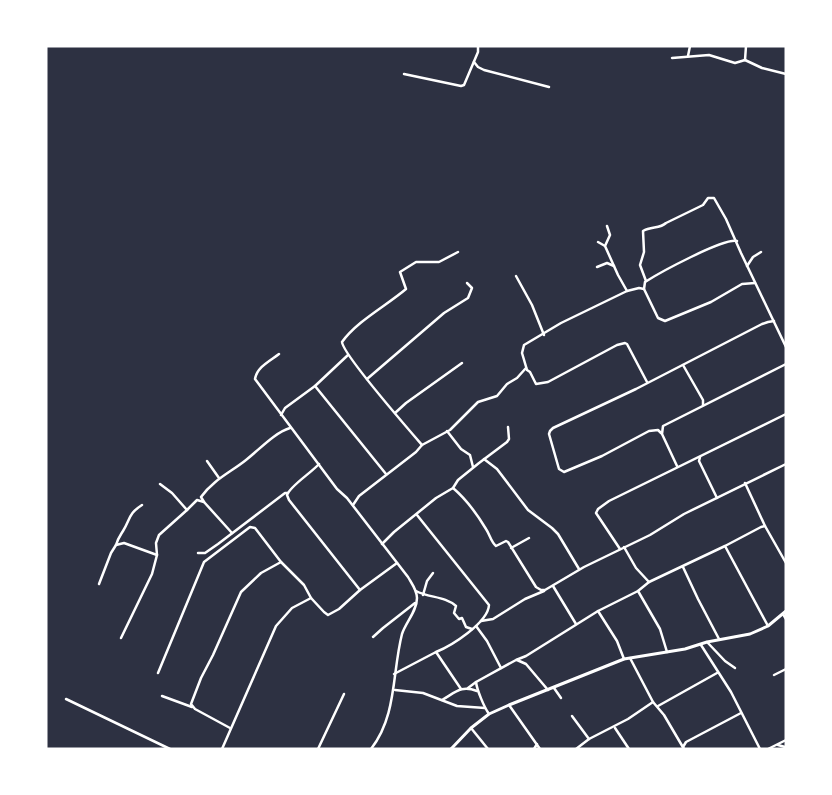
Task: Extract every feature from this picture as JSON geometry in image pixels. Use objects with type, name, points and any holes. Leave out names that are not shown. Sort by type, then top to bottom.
[{"type":"street","points":[[404,74],[461,86],[466,84],[478,46]]},
{"type":"street","points":[[688,56],[690,46]]},
{"type":"street","points":[[745,60],[746,46]]},
{"type":"street","points":[[672,58],[715,56],[735,63],[745,60],[762,68],[786,74]]},
{"type":"street","points":[[474,62],[484,70],[549,87]]},
{"type":"street","points":[[755,283],[742,284],[711,302],[665,321],[658,318],[644,290],[646,282],[641,268],[644,252],[643,231],[648,228],[662,226],[703,205],[708,198],[716,200],[786,347]]},
{"type":"street","points":[[605,246],[610,234],[607,226]]},
{"type":"street","points":[[646,282],[707,250],[729,241],[737,241]]},
{"type":"street","points":[[598,242],[605,246],[627,291]]},
{"type":"street","points":[[422,445],[367,379],[342,345],[344,339],[365,319],[406,290],[400,272],[416,262],[439,262],[458,252]]},
{"type":"street","points":[[747,266],[753,257],[762,252]]},
{"type":"street","points":[[597,267],[607,263],[614,267]]},
{"type":"street","points":[[516,276],[532,305],[544,335]]},
{"type":"street","points":[[367,379],[444,313],[468,298],[472,288],[467,283]]},
{"type":"street","points":[[644,290],[639,288],[627,291],[561,323],[522,347],[522,353],[526,368],[536,384],[544,384],[617,344],[624,343],[627,344],[647,382]]},
{"type":"street","points":[[661,432],[658,430],[648,431],[602,456],[564,472],[559,469],[550,440],[550,431],[553,428],[636,389],[762,324],[774,321]]},
{"type":"street","points":[[279,354],[257,372],[255,379],[337,489],[352,505],[408,577],[416,591],[417,601],[402,636],[394,674],[394,690],[383,730],[371,749]]},
{"type":"street","points":[[281,415],[285,408],[315,386],[343,362],[348,355]]},
{"type":"street","points":[[395,413],[462,363]]},
{"type":"street","points":[[677,466],[661,432],[666,423],[786,364]]},
{"type":"street","points":[[683,365],[703,400],[703,405]]},
{"type":"street","points":[[352,505],[359,496],[416,452],[422,445],[447,431],[478,402],[498,396],[507,384],[517,378],[526,368]]},
{"type":"street","points":[[315,386],[386,474]]},
{"type":"street","points":[[620,549],[597,516],[596,511],[609,501],[677,466],[700,457],[786,414]]},
{"type":"street","points":[[382,544],[436,498],[453,488],[458,480],[508,440],[508,426]]},
{"type":"street","points":[[121,638],[152,574],[157,555],[156,543],[159,535],[219,478],[245,461],[277,434],[290,428]]},
{"type":"street","points":[[447,431],[461,449],[470,455],[473,468]]},
{"type":"street","points":[[700,457],[699,461],[717,498]]},
{"type":"street","points":[[484,459],[497,469],[528,510],[558,534],[579,569]]},
{"type":"street","points":[[694,459],[699,461]]},
{"type":"street","points":[[207,462],[219,478]]},
{"type":"street","points":[[198,553],[205,553],[272,501],[288,492],[289,489],[309,475],[319,464]]},
{"type":"street","points":[[481,621],[493,619],[525,599],[554,586],[579,569],[650,535],[684,514],[786,464]]},
{"type":"street","points":[[160,484],[186,510]]},
{"type":"street","points":[[745,484],[765,526],[786,563]]},
{"type":"street","points":[[453,488],[476,514],[486,528],[493,544],[496,546],[506,541],[536,587],[545,590]]},
{"type":"street","points":[[288,492],[289,500],[360,590]]},
{"type":"street","points":[[201,497],[232,533]]},
{"type":"street","points":[[198,500],[204,502]]},
{"type":"street","points":[[99,584],[118,536],[124,530],[127,520],[142,505]]},
{"type":"street","points":[[394,674],[450,645],[475,629],[488,612],[488,604],[470,579],[417,515]]},
{"type":"street","points":[[158,673],[204,562],[252,526],[281,562],[304,585],[311,598],[328,615],[339,609],[360,590],[397,563]]},
{"type":"street","points":[[468,688],[526,656],[598,611],[638,591],[649,582],[765,526]]},
{"type":"street","points":[[118,536],[124,543],[157,555]]},
{"type":"street","points":[[511,548],[529,538]]},
{"type":"street","points":[[116,545],[124,543]]},
{"type":"street","points":[[725,546],[768,626]]},
{"type":"street","points":[[624,547],[636,568],[649,582]]},
{"type":"street","points":[[192,707],[191,704],[201,678],[240,595],[255,578],[281,562]]},
{"type":"street","points":[[683,567],[692,583],[698,600],[720,640]]},
{"type":"street","points":[[373,637],[424,596],[427,581],[432,573]]},
{"type":"street","points":[[554,586],[576,624]]},
{"type":"street","points":[[416,591],[424,596],[438,597],[453,603],[456,606],[454,613],[459,619],[462,618],[466,627],[475,629],[487,641],[502,668]]},
{"type":"street","points":[[638,591],[660,629],[667,652]]},
{"type":"street","points":[[222,749],[276,626],[292,608],[311,598]]},
{"type":"street","points":[[598,611],[617,641],[624,659]]},
{"type":"street","points":[[404,612],[410,618]]},
{"type":"street","points":[[451,749],[471,728],[489,714],[624,659],[667,652],[750,634],[768,626],[784,612],[786,619]]},
{"type":"street","points":[[708,642],[725,661],[735,668]]},
{"type":"street","points":[[701,645],[717,673],[731,692],[760,749]]},
{"type":"street","points":[[436,652],[461,689]]},
{"type":"street","points":[[526,656],[526,664]]},
{"type":"street","points":[[630,658],[653,702],[658,706],[683,748],[686,742]]},
{"type":"street","points":[[516,660],[526,664],[548,690]]},
{"type":"street","points":[[774,675],[786,669]]},
{"type":"street","points":[[658,706],[717,673]]},
{"type":"street","points":[[476,682],[477,691],[489,714]]},
{"type":"street","points":[[442,700],[461,689],[468,688],[477,691]]},
{"type":"street","points":[[554,688],[561,698]]},
{"type":"street","points":[[394,690],[423,693],[457,706],[485,708]]},
{"type":"street","points":[[318,749],[344,694]]},
{"type":"street","points":[[162,696],[192,707],[230,728]]},
{"type":"street","points":[[66,699],[170,749]]},
{"type":"street","points":[[576,749],[589,739],[614,728],[653,702]]},
{"type":"street","points":[[508,705],[540,749]]},
{"type":"street","points":[[679,742],[686,742],[741,713]]},
{"type":"street","points":[[572,716],[589,739]]},
{"type":"street","points":[[471,728],[488,749]]},
{"type":"street","points":[[614,728],[629,749]]},
{"type":"street","points":[[768,749],[785,741],[785,747],[777,745]]},
{"type":"street","points":[[534,749],[537,744]]}]
